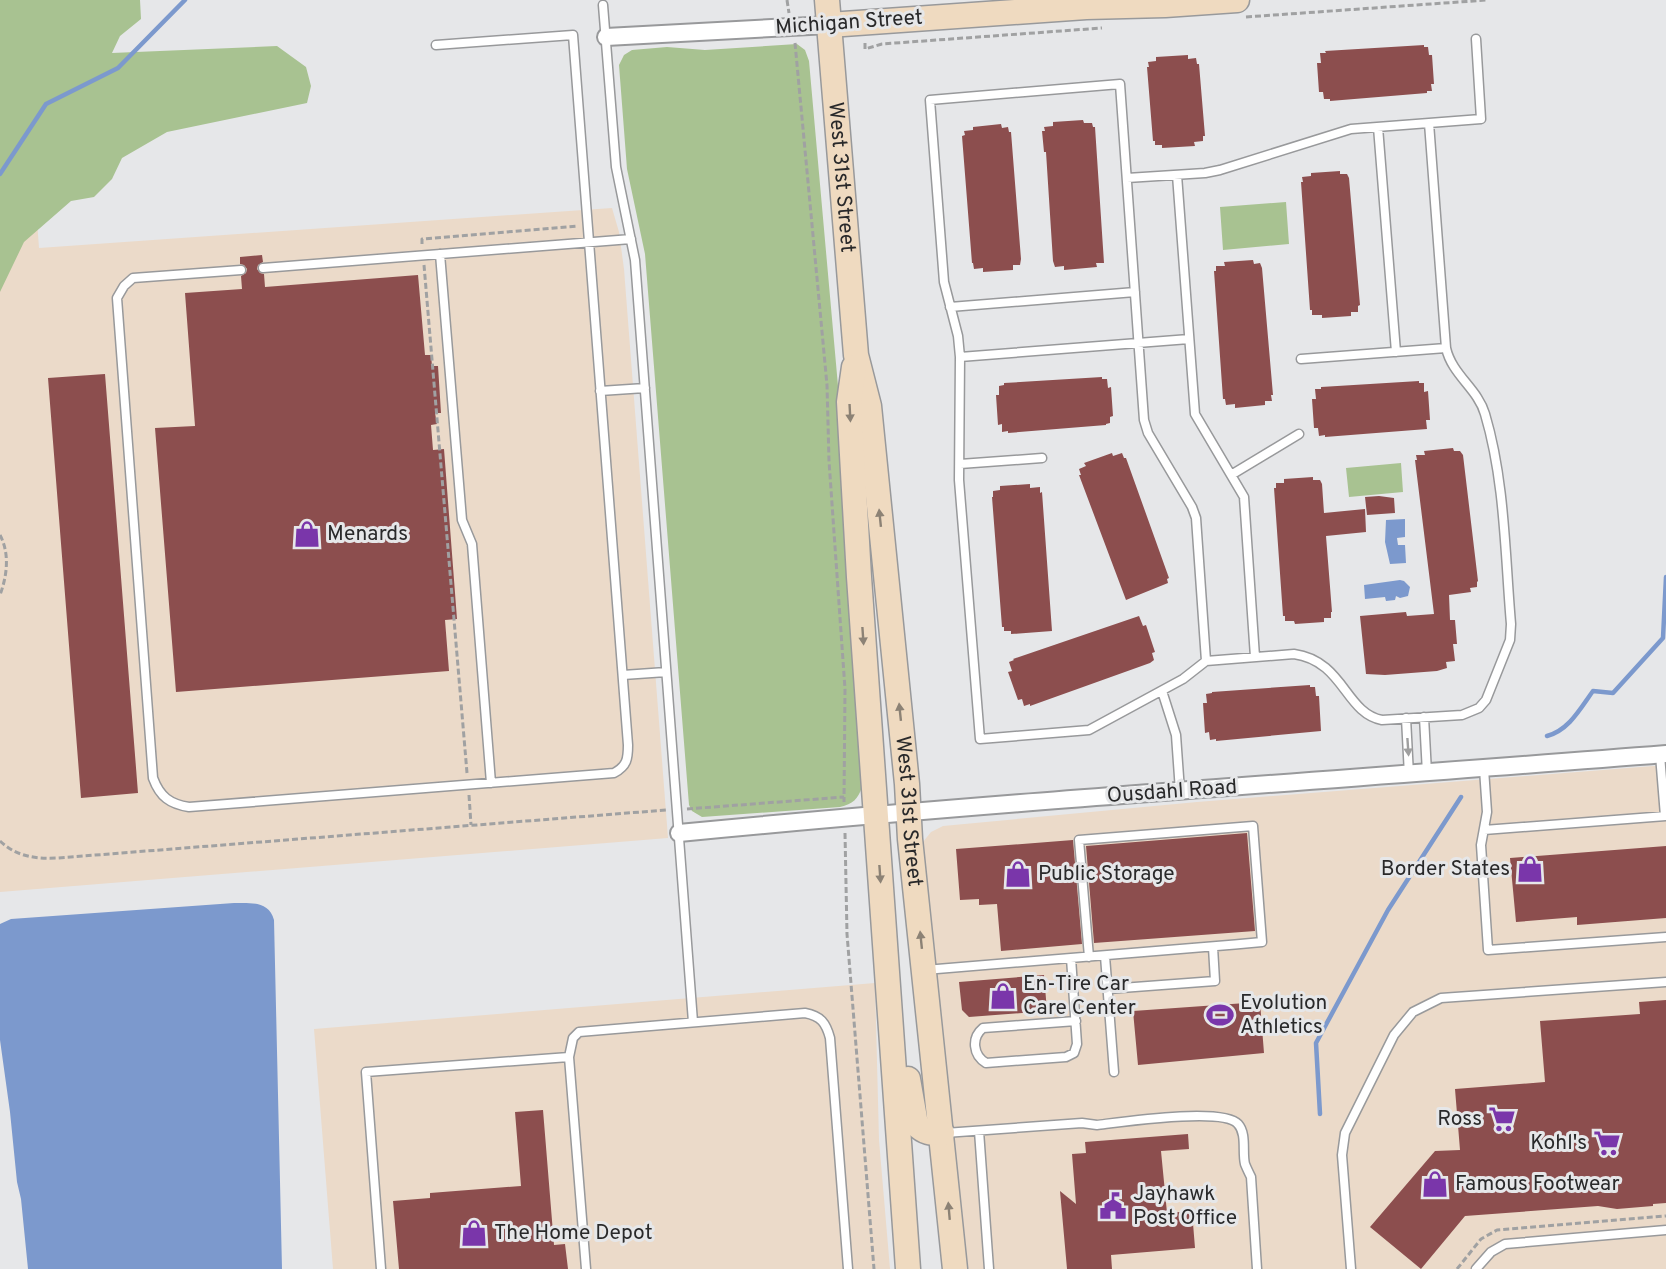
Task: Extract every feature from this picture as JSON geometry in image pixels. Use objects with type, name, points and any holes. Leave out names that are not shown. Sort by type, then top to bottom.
[{"type":"main road","name":"West 31st Street","points":[[827,0],[856,356],[869,406],[955,1269]]},
{"type":"main road","name":"Michigan Street","points":[[829,25],[1086,7],[1237,0]]},
{"type":"main road","name":"West 31st Street","points":[[856,356],[849,402],[858,577],[908,1269]]},
{"type":"main road","points":[[890,1019],[908,1077],[916,1124],[921,1130],[929,1133],[942,1133]]},
{"type":"street","name":"Michigan Street","points":[[606,37],[829,25]]},
{"type":"street","name":"Ousdahl Road","points":[[679,833],[1046,800],[1409,775],[1663,754]]},
{"type":"lane","points":[[603,5],[616,167],[635,260],[693,1022]]},
{"type":"lane","points":[[241,270],[133,278],[124,286],[117,298],[153,778],[157,790],[175,805],[189,807],[614,773],[622,768],[628,759],[573,35],[436,45]]},
{"type":"lane","points":[[1127,178],[1220,170],[1351,129],[1481,119],[1476,39]]},
{"type":"lane","points":[[1206,662],[1196,518],[1192,507],[1148,433],[1144,420],[1120,84],[930,100],[944,282],[960,357],[960,464],[980,739],[1089,730],[1183,680],[1206,662],[1294,654],[1318,661],[1332,673],[1365,713],[1373,718],[1382,720],[1462,715],[1479,708],[1493,686],[1510,640],[1511,624],[1501,500],[1494,451],[1485,412],[1449,361],[1446,348],[1429,123]]},
{"type":"lane","points":[[1378,127],[1396,352]]},
{"type":"lane","points":[[1177,175],[1195,414],[1244,497],[1255,657]]},
{"type":"lane","points":[[263,268],[632,239]]},
{"type":"lane","points":[[440,254],[462,519],[472,544],[491,783]]},
{"type":"lane","points":[[950,307],[1135,292]]},
{"type":"lane","points":[[960,357],[1189,339]]},
{"type":"lane","points":[[1301,359],[1446,348]]},
{"type":"lane","points":[[600,391],[645,388]]},
{"type":"lane","points":[[1231,475],[1299,434]]},
{"type":"lane","points":[[960,464],[1042,458]]},
{"type":"lane","points":[[622,675],[666,672]]},
{"type":"lane","points":[[1162,691],[1176,735],[1180,791]]},
{"type":"lane","points":[[1424,717],[1427,773]]},
{"type":"lane","points":[[1406,718],[1409,775]]},
{"type":"lane","points":[[1484,830],[1666,816],[1663,754]]},
{"type":"lane","points":[[1484,769],[1487,812],[1481,845],[1488,950],[1666,937]]},
{"type":"lane","points":[[924,970],[1105,956],[1262,942],[1253,826],[1079,840],[1089,957]]},
{"type":"lane","points":[[1108,989],[1215,981],[1213,946]]},
{"type":"lane","points":[[1105,956],[1114,1072]]},
{"type":"lane","points":[[1071,958],[1076,1021],[1077,1044],[1074,1053],[1066,1057],[986,1063],[976,1052],[977,1033],[983,1028],[1076,1021]]},
{"type":"lane","points":[[1352,1269],[1342,1155],[1345,1133],[1394,1035],[1413,1012],[1441,998],[1666,982]]},
{"type":"lane","points":[[586,1269],[569,1057],[573,1038],[579,1032],[805,1013],[822,1019],[830,1038],[848,1269]]},
{"type":"lane","points":[[381,1269],[366,1072],[569,1057]]},
{"type":"lane","points":[[942,1133],[1082,1123],[1096,1125],[1205,1115],[1231,1119],[1238,1124],[1243,1134],[1246,1167],[1251,1177],[1257,1269]]},
{"type":"lane","points":[[979,1131],[989,1269]]},
{"type":"lane","points":[[1476,1269],[1491,1252],[1505,1244],[1666,1230]]},
{"type":"path","points":[[787,0],[788,6]]},
{"type":"path","points":[[0,841],[10,850],[23,855],[58,858],[844,797],[845,689],[829,461],[827,385],[795,44]]},
{"type":"path","points":[[0,535],[6,554],[6,568],[0,595]]},
{"type":"path","points":[[845,840],[847,934],[874,1269]]},
{"type":"shaded area","points":[[27,83],[39,248],[612,208],[619,232],[624,269],[668,838],[0,892],[0,85]]},
{"type":"shaded area","points":[[1666,765],[1666,1269],[964,1269],[922,848],[923,842],[931,832],[943,826],[1197,802]]},
{"type":"shaded area","points":[[875,983],[879,1140],[890,1269],[333,1269],[314,1029]]},
{"type":"green space","points":[[0,0],[140,0],[141,19],[120,36],[112,53],[277,46],[306,67],[311,86],[307,103],[167,132],[122,158],[112,179],[94,197],[71,201],[24,242],[0,292]]},
{"type":"green space","points":[[797,44],[805,50],[809,61],[838,386],[862,787],[854,800],[840,807],[702,817],[692,811],[689,805],[645,254],[627,169],[619,65],[624,55],[632,50],[667,47],[705,50]]},
{"type":"green space","points":[[1286,202],[1289,244],[1223,250],[1220,207]]},
{"type":"green space","points":[[1401,463],[1403,492],[1349,497],[1346,468]]},
{"type":"water","points":[[1405,519],[1405,537],[1397,538],[1398,545],[1405,545],[1406,563],[1390,564],[1385,542],[1386,520]]},
{"type":"water","points":[[1400,580],[1410,587],[1408,596],[1400,598],[1396,596],[1395,600],[1386,601],[1385,597],[1365,599],[1364,585]]},
{"type":"water","points":[[253,903],[264,906],[272,914],[274,920],[282,1269],[28,1269],[0,1040],[0,924],[11,919]]},
{"type":"building","points":[[1424,45],[1428,47],[1429,55],[1432,55],[1434,84],[1431,84],[1432,91],[1330,101],[1330,99],[1324,99],[1323,92],[1319,92],[1317,63],[1321,63],[1320,53]]},
{"type":"building","points":[[1188,55],[1188,59],[1196,58],[1199,64],[1205,136],[1203,136],[1203,141],[1194,142],[1195,146],[1162,148],[1162,145],[1155,145],[1153,141],[1148,62],[1156,61],[1156,57]]},
{"type":"building","points":[[1083,120],[1084,123],[1092,123],[1095,127],[1104,263],[1096,263],[1097,267],[1064,270],[1064,266],[1055,267],[1053,261],[1046,152],[1044,152],[1042,131],[1045,131],[1044,127],[1053,126],[1053,122]]},
{"type":"building","points":[[1001,124],[1002,128],[1008,127],[1011,132],[1021,259],[1020,265],[1013,265],[1013,270],[983,272],[983,268],[974,269],[972,263],[962,136],[965,135],[964,131],[973,130],[973,127]]},
{"type":"building","points":[[1340,171],[1340,174],[1347,174],[1349,178],[1360,305],[1358,312],[1351,312],[1351,316],[1322,318],[1322,315],[1312,315],[1312,310],[1310,310],[1301,182],[1303,182],[1302,177],[1311,176],[1311,173]]},
{"type":"building","name":"Menards","points":[[262,255],[263,262],[258,265],[257,269],[264,274],[265,287],[418,275],[425,355],[431,355],[432,366],[438,366],[441,413],[435,413],[437,424],[431,425],[433,450],[444,449],[457,619],[445,620],[449,671],[176,692],[155,428],[195,426],[185,293],[242,289],[241,276],[246,273],[247,269],[240,264],[240,257]]},
{"type":"building","points":[[1253,260],[1254,264],[1260,263],[1262,268],[1273,395],[1271,395],[1272,401],[1265,401],[1265,405],[1235,408],[1235,404],[1226,405],[1223,399],[1214,271],[1216,271],[1216,266],[1225,266],[1224,262]]},
{"type":"building","points":[[105,374],[138,793],[81,798],[48,378]]},
{"type":"building","points":[[1102,377],[1102,379],[1107,379],[1108,388],[1111,387],[1113,416],[1110,417],[1110,423],[1106,425],[1008,433],[1008,431],[1002,432],[1002,424],[998,425],[996,395],[999,395],[999,386],[1004,383]]},
{"type":"building","points":[[1419,381],[1419,383],[1424,383],[1424,392],[1428,391],[1430,420],[1426,420],[1427,429],[1325,437],[1325,435],[1319,436],[1318,428],[1314,428],[1312,399],[1316,399],[1315,389]]},
{"type":"building","points":[[1453,448],[1454,451],[1460,451],[1463,455],[1478,581],[1477,587],[1470,588],[1471,592],[1449,595],[1450,620],[1455,620],[1457,644],[1453,644],[1455,661],[1446,662],[1447,668],[1437,671],[1385,675],[1366,674],[1360,616],[1406,612],[1407,616],[1434,614],[1415,460],[1417,460],[1416,455],[1425,455],[1424,451]]},
{"type":"building","points":[[1112,453],[1113,456],[1122,453],[1126,458],[1169,578],[1168,583],[1126,600],[1079,475],[1081,475],[1079,469],[1086,466],[1084,463]]},
{"type":"building","points":[[1313,477],[1313,480],[1320,480],[1322,484],[1324,513],[1365,509],[1366,532],[1326,536],[1331,618],[1324,618],[1324,622],[1295,624],[1294,621],[1285,621],[1285,616],[1283,616],[1274,488],[1276,488],[1276,483],[1284,483],[1284,479]]},
{"type":"building","points":[[1030,484],[1030,488],[1040,487],[1040,493],[1042,492],[1052,631],[1011,634],[1011,631],[1004,631],[1002,627],[992,497],[993,491],[1000,490],[1000,486]]},
{"type":"building","points":[[1365,497],[1394,498],[1395,513],[1367,515]]},
{"type":"building","points":[[1139,616],[1143,626],[1146,625],[1155,652],[1152,653],[1154,660],[1150,663],[1030,706],[1030,704],[1024,706],[1022,699],[1018,700],[1008,672],[1012,671],[1009,662],[1013,659]]},
{"type":"building","points":[[1310,685],[1310,687],[1315,687],[1316,696],[1319,696],[1321,731],[1216,741],[1216,739],[1210,740],[1209,732],[1205,733],[1203,703],[1207,703],[1206,694]]},
{"type":"building","points":[[1247,833],[1255,931],[1094,943],[1086,846]]},
{"type":"building","name":"Public Storage","points":[[1073,840],[1082,944],[1001,951],[997,904],[979,905],[979,899],[960,900],[956,849]]},
{"type":"building","points":[[1666,846],[1666,918],[1577,925],[1577,917],[1516,922],[1510,858]]},
{"type":"building","name":"En-Tire Car Care Center","points":[[1044,975],[1047,1011],[969,1017],[962,1010],[959,982]]},
{"type":"building","points":[[1666,1000],[1666,1203],[1617,1209],[1598,1206],[1465,1216],[1421,1269],[1370,1227],[1435,1151],[1460,1150],[1455,1089],[1545,1082],[1540,1021],[1640,1014],[1639,1002]]},
{"type":"building","points":[[1260,1002],[1264,1053],[1138,1065],[1133,1011]]},
{"type":"building","name":"The Home Depot","points":[[543,1110],[554,1245],[565,1244],[568,1269],[399,1269],[393,1201],[430,1198],[430,1193],[521,1186],[515,1112]]},
{"type":"building","name":"Jayhawk Post Office","points":[[1188,1134],[1189,1149],[1161,1151],[1167,1213],[1192,1211],[1195,1248],[1111,1255],[1112,1269],[1067,1269],[1060,1191],[1076,1204],[1072,1154],[1086,1153],[1085,1142]]},
{"type":"waterway","points":[[0,174],[46,104],[118,68],[185,0]]},
{"type":"waterway","points":[[1547,736],[1568,724],[1593,691],[1613,693],[1663,638],[1666,577]]},
{"type":"waterway","points":[[1320,1114],[1316,1043],[1388,910],[1461,797]]},
{"type":"place","name":"Menards","points":[[307,534]]},
{"type":"place","name":"Border States","points":[[1530,869]]},
{"type":"place","name":"Public Storage","points":[[1018,874]]},
{"type":"place","name":"En-Tire Car Care Center","points":[[1003,996]]},
{"type":"place","name":"Evolution Athletics","points":[[1220,1015]]},
{"type":"place","name":"Ross","points":[[1502,1119]]},
{"type":"place","name":"Kohl's","points":[[1607,1143]]},
{"type":"place","name":"Famous Footwear","points":[[1435,1184]]},
{"type":"place","name":"Jayhawk Post Office","points":[[1113,1206]]},
{"type":"place","name":"The Home Depot","points":[[474,1233]]}]
